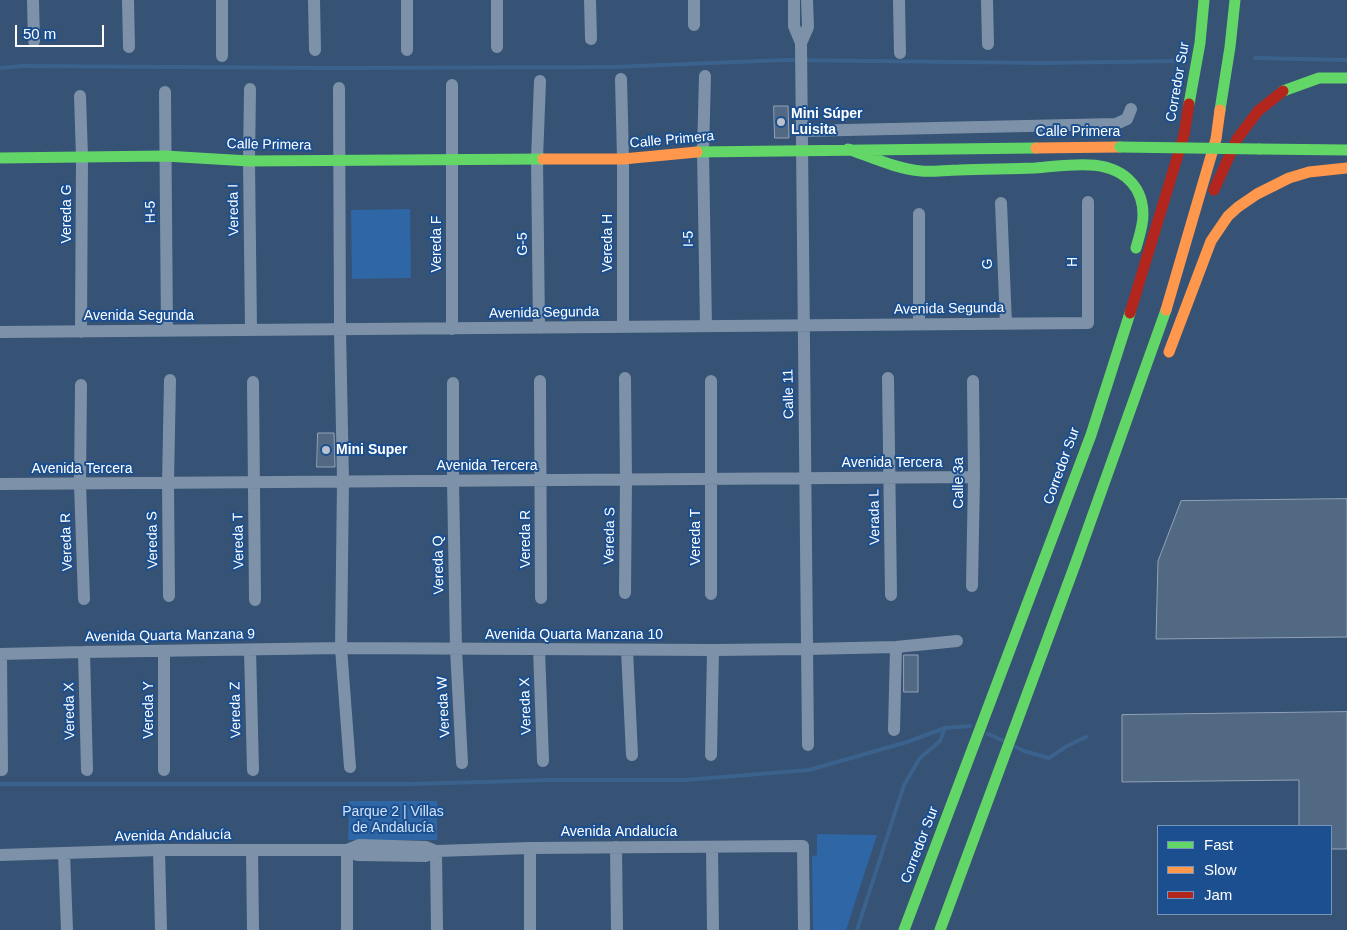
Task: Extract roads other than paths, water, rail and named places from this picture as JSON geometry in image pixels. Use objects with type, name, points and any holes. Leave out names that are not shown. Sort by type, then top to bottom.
[{"type":"main road","name":"Corredor Sur","points":[[904,930],[1090,435],[1140,284],[1184,135],[1200,43],[1204,0]]},
{"type":"main road","points":[[1163,320],[1216,139],[1235,0]]},
{"type":"main road","points":[[940,930],[1163,320],[1224,166],[1237,139],[1258,111],[1285,90],[1319,78],[1347,78]]},
{"type":"main road","name":"Calle Primera","points":[[0,158],[165,156],[249,161],[537,160],[623,159],[702,151],[848,149],[1120,147],[1347,150]]},
{"type":"main road","points":[[848,149],[921,172],[1074,166],[1112,168],[1130,181],[1141,199],[1143,210],[1140,233],[1133,257]]},
{"type":"main road","points":[[1164,363],[1211,241],[1220,224],[1231,212],[1245,201],[1292,177],[1308,172],[1347,168]]},
{"type":"main road","points":[[1090,435],[1122,301]]},
{"type":"main road","points":[[1076,562],[1130,444]]},
{"type":"street","points":[[33,0],[34,42]]},
{"type":"street","points":[[128,0],[129,48]]},
{"type":"street","points":[[222,0],[222,56]]},
{"type":"street","points":[[314,0],[316,50]]},
{"type":"street","points":[[407,0],[407,50]]},
{"type":"street","points":[[497,0],[497,47]]},
{"type":"street","points":[[590,0],[591,39]]},
{"type":"street","points":[[694,0],[694,25]]},
{"type":"street","name":"Calle 11","points":[[794,0],[794,26],[801,48],[808,745]]},
{"type":"street","name":"Calle 11","points":[[801,48],[808,27],[807,0]]},
{"type":"street","points":[[899,0],[900,53]]},
{"type":"street","points":[[987,0],[988,44]]},
{"type":"street","name":"I-5","points":[[705,76],[702,151],[706,326]]},
{"type":"street","points":[[621,78],[623,159]]},
{"type":"street","name":"G-5","points":[[539,328],[537,160],[540,81]]},
{"type":"street","name":"Vereda F","points":[[452,86],[452,329]]},
{"type":"street","points":[[339,88],[338,160],[343,481],[341,648],[350,767]]},
{"type":"street","name":"Vereda I","points":[[250,89],[251,330]]},
{"type":"street","name":"H-5","points":[[165,92],[167,331]]},
{"type":"street","name":"Vereda G","points":[[80,96],[82,157],[81,332]]},
{"type":"street","name":"Calle Primera","points":[[802,130],[1116,124],[1127,118],[1131,108]]},
{"type":"street","name":"Vereda H","points":[[623,159],[623,327]]},
{"type":"street","name":"H","points":[[1088,202],[1088,323]]},
{"type":"street","name":"G","points":[[1001,203],[1006,324]]},
{"type":"street","points":[[918,214],[918,324]]},
{"type":"street","name":"Avenida Segunda","points":[[0,332],[1088,323]]},
{"type":"street","name":"Vereda S","points":[[624,593],[625,378]]},
{"type":"street","name":"Verada L","points":[[888,378],[891,595]]},
{"type":"street","name":"Vereda S","points":[[169,596],[168,483],[170,380]]},
{"type":"street","name":"Vereda R","points":[[540,381],[541,598]]},
{"type":"street","name":"Vereda T","points":[[711,381],[711,594]]},
{"type":"street","name":"Calle 3a","points":[[972,586],[973,381]]},
{"type":"street","name":"Vereda T","points":[[253,382],[255,600]]},
{"type":"street","name":"Vereda Q","points":[[453,383],[456,649]]},
{"type":"street","name":"Vereda R","points":[[81,385],[80,484],[84,599]]},
{"type":"street","name":"Avenida Tercera","points":[[0,484],[974,477]]},
{"type":"street","name":"Avenida Quarta Manzana 10","points":[[341,648],[807,649],[896,647],[957,641]]},
{"type":"street","points":[[894,730],[896,647]]},
{"type":"street","name":"Avenida Quarta Manzana 9","points":[[0,654],[341,648]]},
{"type":"street","name":"Vereda W","points":[[456,649],[462,764]]},
{"type":"street","name":"Vereda X","points":[[539,649],[542,761]]},
{"type":"street","name":"Vereda Z","points":[[250,650],[253,770]]},
{"type":"street","points":[[627,650],[632,756]]},
{"type":"street","points":[[712,756],[713,650]]},
{"type":"street","name":"Vereda Y","points":[[164,651],[164,770]]},
{"type":"street","name":"Vereda X","points":[[84,652],[87,770]]},
{"type":"street","points":[[0,654],[2,770]]},
{"type":"street","name":"Avenida Andalucía","points":[[0,854],[159,850],[347,850],[357,855],[426,856],[436,851],[530,848],[803,846],[804,930]]},
{"type":"street","points":[[616,847],[617,930]]},
{"type":"street","points":[[712,847],[713,930]]},
{"type":"street","points":[[530,848],[530,930]]},
{"type":"street","points":[[159,850],[161,930]]},
{"type":"street","points":[[252,850],[252,930]]},
{"type":"street","points":[[347,850],[347,930]]},
{"type":"street","points":[[436,851],[437,930]]},
{"type":"street","points":[[64,853],[67,930]]},
{"type":"waterway","points":[[1255,58],[1347,60]]},
{"type":"waterway","points":[[0,68],[24,66],[613,67],[785,60],[1044,63],[1179,61]]},
{"type":"waterway","points":[[0,784],[412,784],[550,780],[685,780],[809,770],[907,742],[945,728],[970,726]]},
{"type":"waterway","points":[[857,930],[904,785],[920,758],[940,741],[945,728]]},
{"type":"waterway","points":[[988,734],[1002,740]]},
{"type":"waterway","points":[[1016,747],[1049,758],[1067,746],[1086,737]]},
{"type":"place","name":"Mini Súper Luisita","points":[[781,122]]},
{"type":"place","name":"Mini Super","points":[[326,450]]},
{"type":"park label","name":"Parque 2 | Villas de Andalucía","points":[[393,820]]}]
